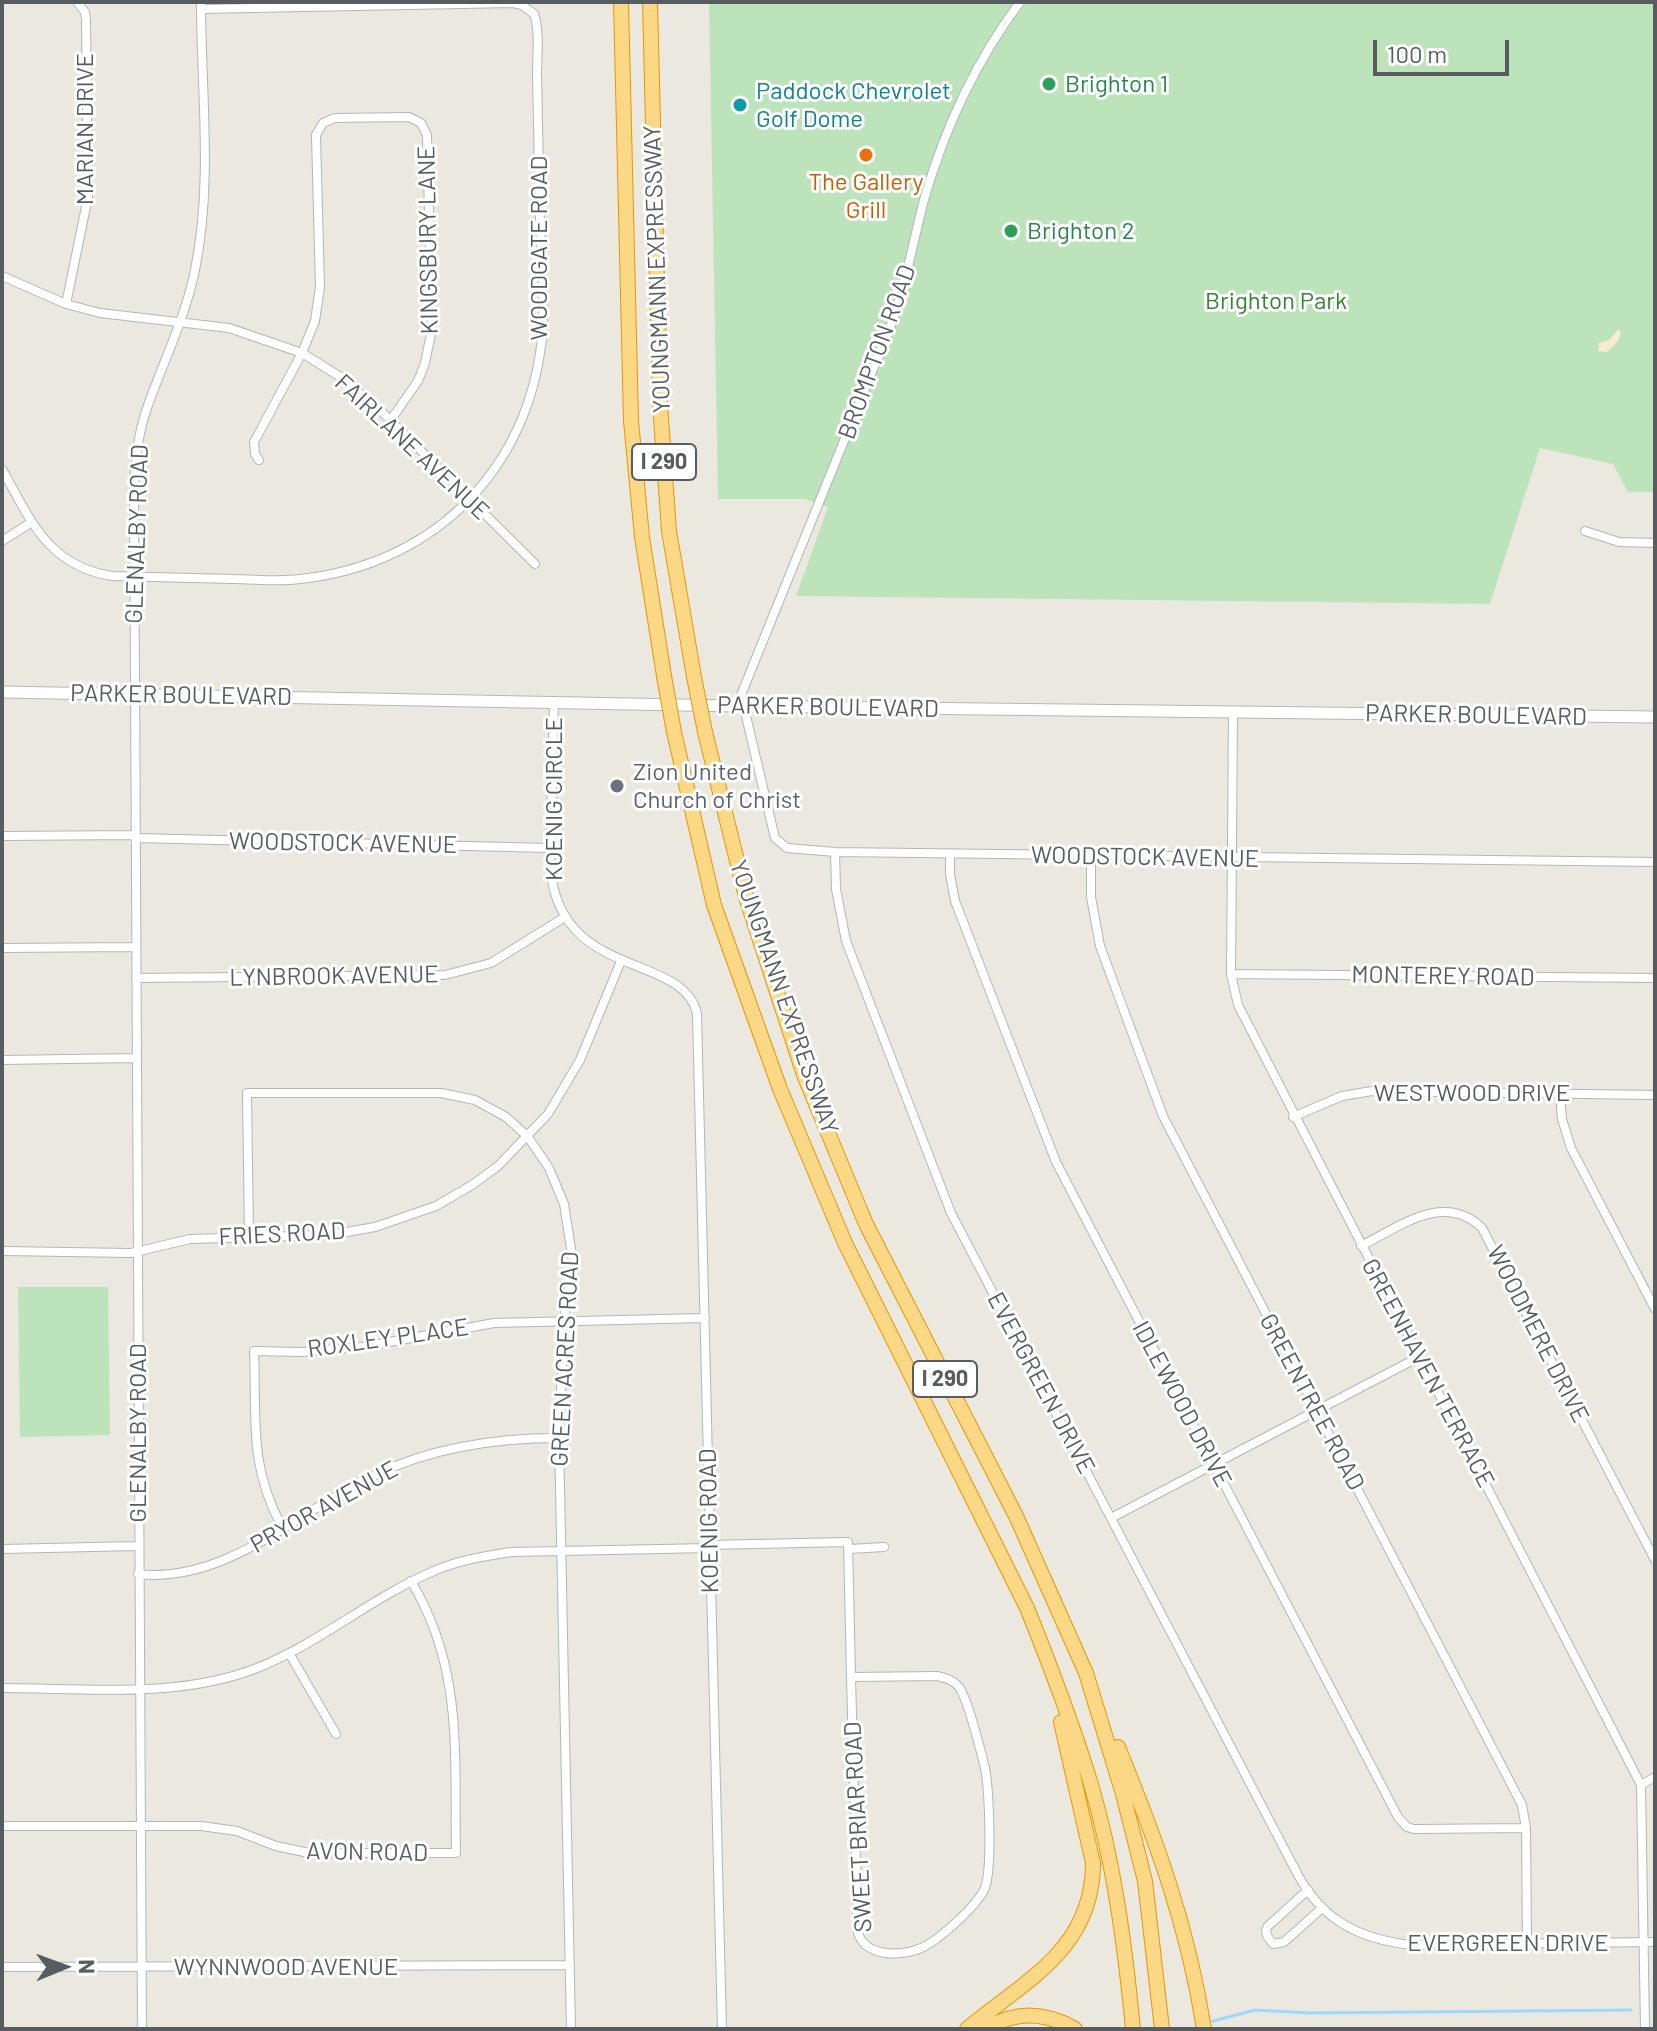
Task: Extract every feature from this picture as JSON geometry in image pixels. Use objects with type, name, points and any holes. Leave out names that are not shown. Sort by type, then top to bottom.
[{"type":"highway","name":"YOUNGMANN EXPRESSWAY","points":[[621,2],[631,421],[642,537],[674,732],[714,905],[780,1089],[845,1243],[1027,1608],[1049,1663],[1090,1782],[1106,1846],[1121,1929],[1133,2029]]},
{"type":"highway","name":"YOUNGMANN EXPRESSWAY","points":[[650,2],[660,404],[669,531],[705,732],[746,897],[804,1075],[866,1224],[1016,1516],[1086,1673],[1123,1794],[1145,1881],[1162,2029]]},
{"type":"highway","points":[[967,2029],[1060,1953],[1081,1923],[1091,1896],[1093,1863],[1049,1663]]},
{"type":"highway","points":[[1086,1673],[1155,1837],[1187,1938],[1204,2029]]},
{"type":"highway","points":[[986,2029],[1009,2018],[1033,2015],[1054,2018],[1075,2029]]},
{"type":"street","name":"MARIAN DRIVE","points":[[66,304],[86,213],[89,174],[86,20],[85,12],[77,2]]},
{"type":"street","name":"BROMPTON ROAD","points":[[744,706],[741,695],[760,645],[896,312],[909,271],[924,201],[940,152],[977,70],[1020,2]]},
{"type":"street","name":"WOODGATE ROAD","points":[[2,469],[32,522],[51,548],[70,563],[99,574],[295,580],[336,574],[405,549],[436,529],[470,500],[512,442],[532,393],[543,323],[536,17],[528,9],[513,3],[201,5]]},
{"type":"street","name":"GLENALBY ROAD","points":[[142,2029],[134,486],[140,435],[147,409],[181,322],[195,270],[203,207],[201,5]]},
{"type":"street","name":"KINGSBURY LANE","points":[[259,460],[254,442],[302,353],[315,321],[318,305],[316,135],[329,119],[409,117],[425,128],[427,135],[432,329],[418,381],[390,421]]},
{"type":"street","name":"FAIRLANE AVENUE","points":[[2,276],[66,304],[126,317],[229,328],[302,353],[339,376],[390,421],[535,564]]},
{"type":"street","points":[[2,541],[32,522]]},
{"type":"street","points":[[1585,531],[1619,542],[1655,543]]},
{"type":"street","name":"PARKER BOULEVARD","points":[[2,692],[744,706],[1655,717]]},
{"type":"street","name":"KOENIG CIRCLE","points":[[554,701],[551,882],[565,917],[593,946],[678,984],[691,996],[697,1014]]},
{"type":"street","name":"WOODSTOCK AVENUE","points":[[744,706],[775,838],[787,848],[950,855],[1655,862]]},
{"type":"street","name":"GREENHAVEN TERRACE","points":[[1233,713],[1231,974],[1244,1021],[1641,1785],[1645,2029]]},
{"type":"street","name":"WOODSTOCK AVENUE","points":[[2,836],[136,836],[550,848]]},
{"type":"street","name":"EVERGREEN DRIVE","points":[[835,852],[836,889],[846,941],[951,1213],[1308,1890],[1321,1909],[1357,1932],[1392,1943],[1655,1942]]},
{"type":"street","name":"IDLEWOOD DRIVE","points":[[950,855],[955,901],[1056,1162],[1402,1823],[1414,1829],[1526,1828]]},
{"type":"street","name":"GREENTREE ROAD","points":[[1091,857],[1091,897],[1100,946],[1163,1116],[1522,1805],[1526,1828],[1527,1944]]},
{"type":"street","name":"LYNBROOK AVENUE","points":[[136,978],[445,975],[491,963],[565,917]]},
{"type":"street","points":[[2,948],[136,947]]},
{"type":"street","name":"FRIES ROAD","points":[[2,1251],[137,1252],[190,1239],[330,1235],[375,1227],[436,1206],[498,1166],[548,1114],[572,1076],[621,961]]},
{"type":"street","name":"MONTEREY ROAD","points":[[1231,974],[1655,978]]},
{"type":"street","name":"KOENIG ROAD","points":[[697,1014],[722,2029]]},
{"type":"street","points":[[2,1060],[136,1058]]},
{"type":"street","name":"WESTWOOD DRIVE","points":[[1293,1117],[1342,1096],[1372,1091],[1655,1095]]},
{"type":"street","name":"GREEN ACRES ROAD","points":[[249,1237],[247,1093],[459,1095],[491,1107],[528,1137],[549,1168],[569,1223],[573,1261],[564,1321],[559,1438],[571,2029]]},
{"type":"street","points":[[1560,1094],[1562,1119],[1571,1148],[1655,1309]]},
{"type":"street","name":"WOODMERE DRIVE","points":[[1361,1246],[1437,1210],[1458,1212],[1482,1228],[1655,1560]]},
{"type":"street","name":"ROXLEY PLACE","points":[[282,1527],[266,1493],[259,1468],[255,1436],[254,1351],[331,1350],[485,1324],[705,1318]]},
{"type":"street","points":[[1111,1518],[1419,1357]]},
{"type":"street","name":"PRYOR AVENUE","points":[[138,1574],[171,1575],[200,1569],[242,1551],[376,1474],[424,1456],[500,1440],[559,1438]]},
{"type":"street","points":[[2,1688],[175,1687],[211,1682],[255,1669],[289,1653],[411,1581],[435,1570],[485,1556],[848,1542],[849,1549],[884,1547]]},
{"type":"street","points":[[2,1549],[138,1546]]},
{"type":"street","name":"SWEET BRIAR ROAD","points":[[849,1549],[851,1677],[858,1933],[860,1940],[871,1950],[911,1951],[935,1940],[977,1900],[986,1885],[989,1866],[985,1768],[963,1695],[953,1682],[937,1676],[851,1677]]},
{"type":"street","name":"AVON ROAD","points":[[2,1826],[217,1827],[309,1853],[456,1853],[453,1712],[448,1671],[434,1625],[411,1581]]},
{"type":"street","points":[[289,1653],[336,1734]]},
{"type":"street","points":[[1641,1785],[1655,1777]]},
{"type":"street","points":[[1308,1890],[1268,1926],[1269,1941],[1273,1944],[1284,1942],[1321,1909]]},
{"type":"street","name":"WYNNWOOD AVENUE","points":[[2,1967],[570,1965]]},
{"type":"green space","name":"Brighton Park","points":[[709,2],[1655,2],[1655,492],[1628,492],[1613,464],[1540,448],[1490,604],[796,596],[828,507],[805,499],[718,499]]},
{"type":"green space","points":[[18,1287],[108,1287],[110,1435],[20,1437]]},
{"type":"sand","points":[[1618,330],[1621,332],[1618,341],[1607,352],[1598,351],[1599,343],[1609,340]]},
{"type":"waterway","points":[[1213,2021],[1255,2010],[1310,2013],[1631,2010]]},
{"type":"place","name":"Brighton 1","points":[[1049,84]]},
{"type":"place","name":"Paddock Chevrolet Golf Dome","points":[[740,105]]},
{"type":"place","name":"The Gallery Grill","points":[[866,155]]},
{"type":"place","name":"Brighton 2","points":[[1011,231]]},
{"type":"place","name":"Zion United Church of Christ","points":[[617,786]]}]
